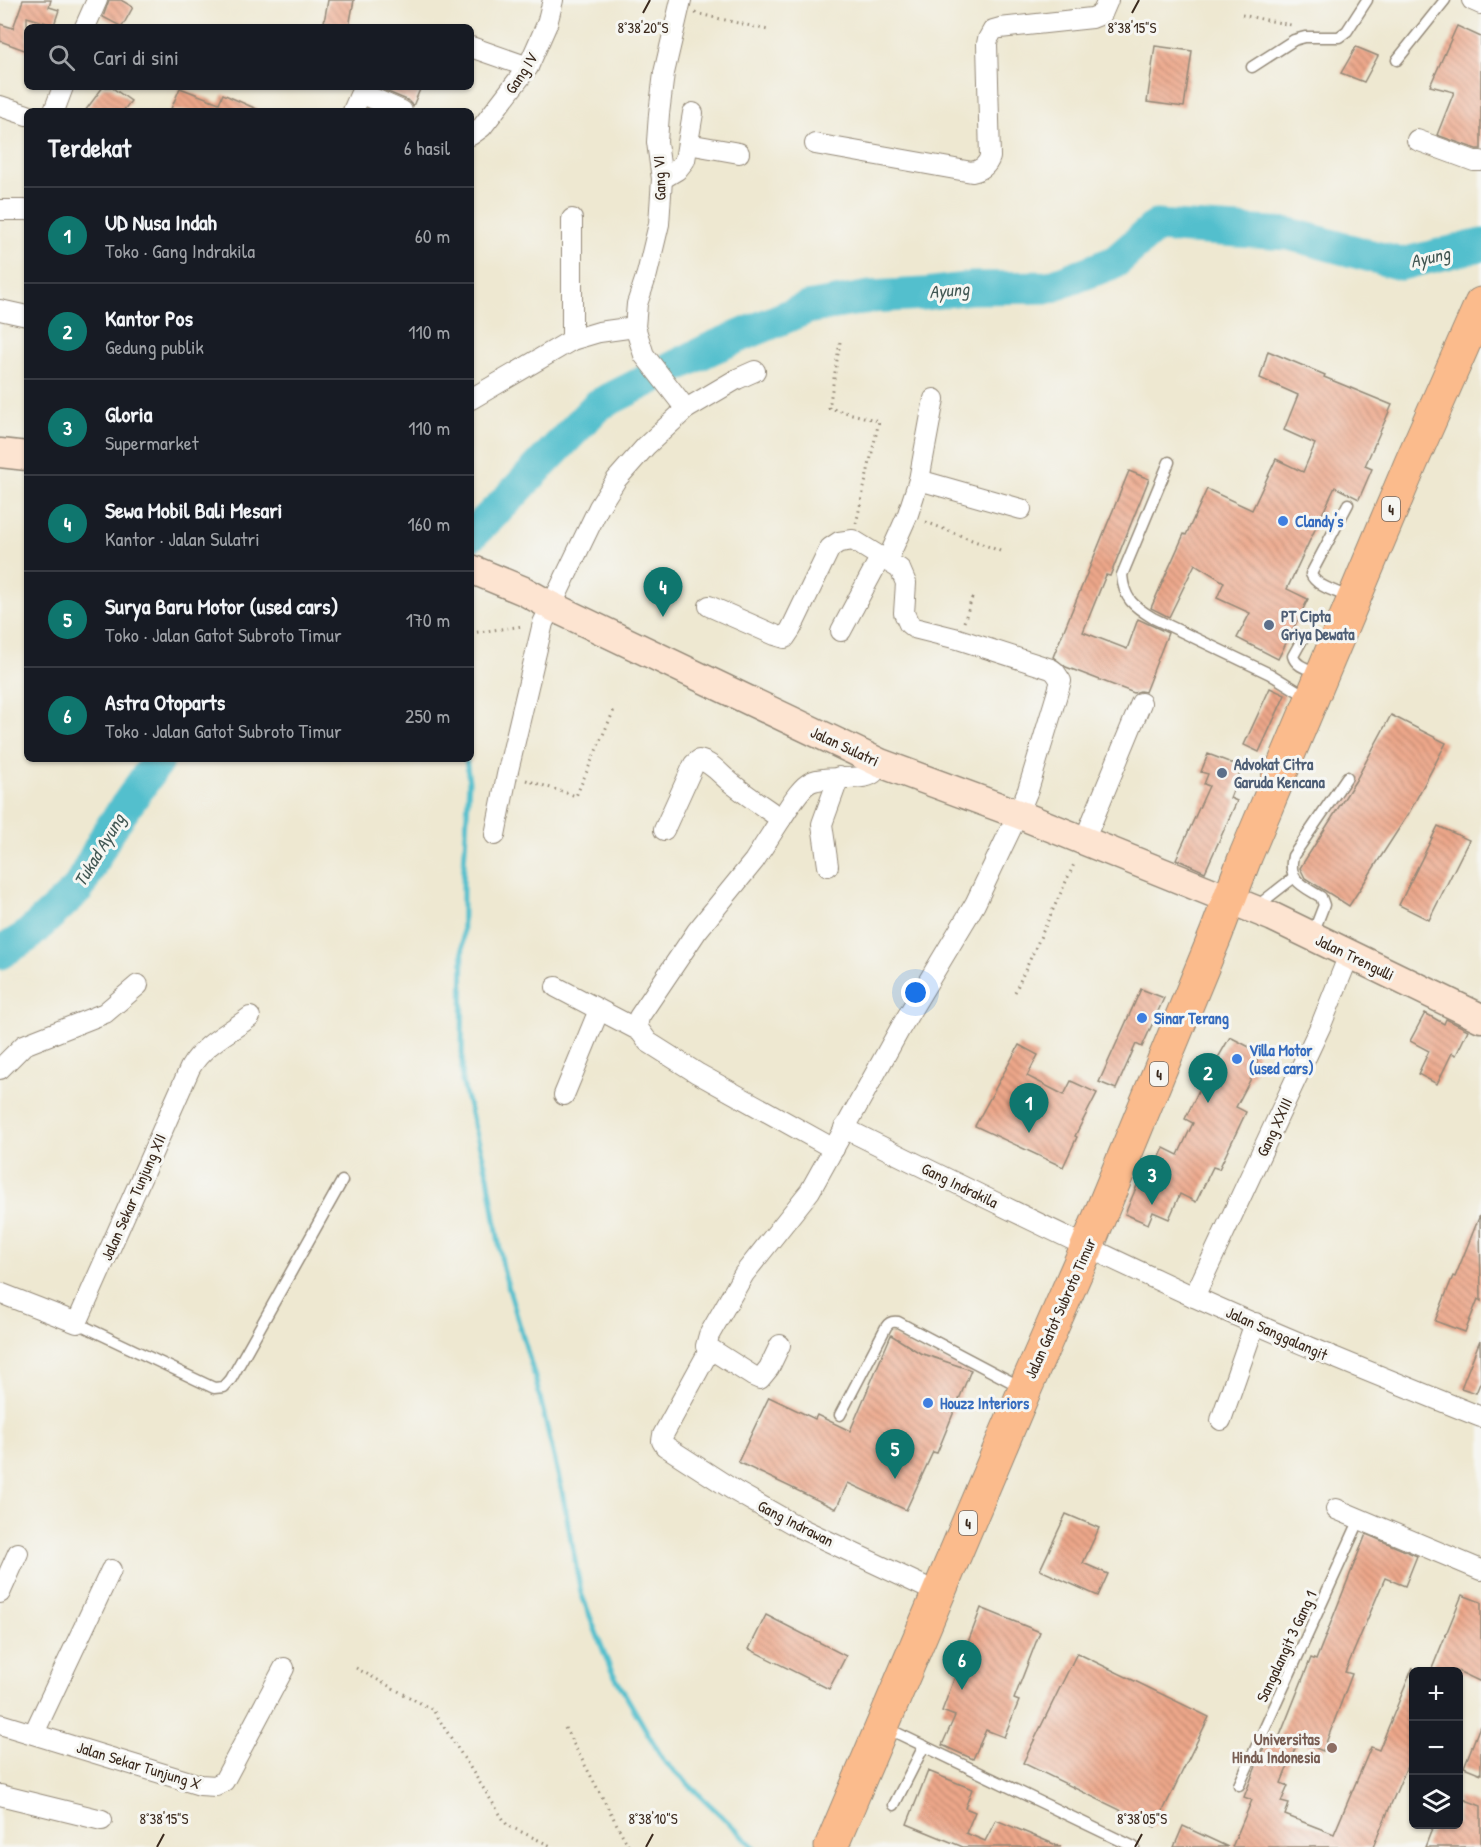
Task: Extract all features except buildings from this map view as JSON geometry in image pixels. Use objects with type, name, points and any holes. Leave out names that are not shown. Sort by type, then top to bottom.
[{"type":"highway","name":"4","points":[[1241,904],[1317,687],[1411,463],[1478,312]]},
{"type":"highway","name":"Jalan Gatot Subroto Timur","points":[[831,1847],[1025,1389],[1082,1245],[1212,945],[1241,904]]},
{"type":"main road","points":[[0,453],[24,456]]},
{"type":"main road","name":"Jalan Sulatri","points":[[474,570],[524,591],[547,614],[880,763],[1018,814],[1241,904]]},
{"type":"main road","name":"Jalan Trengulli","points":[[1241,904],[1481,1018]]},
{"type":"street","points":[[86,24],[97,0]]},
{"type":"street","name":"Gang IV","points":[[474,133],[482,127],[528,67],[547,24],[553,0]]},
{"type":"street","points":[[1472,0],[1481,4]]},
{"type":"street","name":"Gang VI","points":[[680,5],[664,73],[659,114],[657,142],[662,178],[658,232],[638,304],[635,327],[644,355],[686,409]]},
{"type":"street","points":[[815,144],[972,172],[979,171],[990,157],[987,44],[993,30],[1092,18],[1101,14],[1106,5]]},
{"type":"street","points":[[474,48],[528,67]]},
{"type":"street","points":[[55,108],[62,90]]},
{"type":"street","points":[[355,108],[359,97],[363,94],[395,108]]},
{"type":"street","points":[[0,106],[24,113]]},
{"type":"street","points":[[662,178],[685,160],[693,113]]},
{"type":"street","points":[[1417,140],[1474,161],[1481,161]]},
{"type":"street","points":[[688,144],[739,153]]},
{"type":"street","points":[[0,210],[24,210]]},
{"type":"street","points":[[572,219],[572,340]]},
{"type":"street","points":[[0,310],[24,315]]},
{"type":"street","points":[[474,397],[572,340],[599,332],[635,327]]},
{"type":"street","points":[[495,835],[507,775],[547,614],[599,507],[616,480],[646,446],[686,409],[755,371]]},
{"type":"street","points":[[841,631],[908,514],[919,480],[934,399]]},
{"type":"street","points":[[919,480],[1021,509]]},
{"type":"street","points":[[709,606],[785,638],[830,548],[839,542],[853,540],[900,569],[906,582],[904,613],[909,624],[914,628],[958,639],[1051,669],[1061,681],[1037,764],[1018,814],[975,904],[901,1027],[810,1191],[744,1274],[707,1340],[706,1346],[753,1376],[760,1378],[769,1368],[780,1345]]},
{"type":"street","points":[[1084,841],[1141,703]]},
{"type":"street","points":[[664,830],[694,764],[701,760],[781,819]]},
{"type":"street","points":[[638,1030],[639,1017],[666,976],[697,931],[754,861],[802,790],[809,783],[839,777],[869,776],[875,773],[880,763]]},
{"type":"street","points":[[828,866],[822,824],[839,777]]},
{"type":"street","name":"Gang XXIII","points":[[1194,1297],[1311,1048],[1349,955]]},
{"type":"street","points":[[0,1069],[24,1045],[105,1013],[138,985]]},
{"type":"street","points":[[556,987],[638,1030],[648,1042],[697,1073],[834,1149]]},
{"type":"street","points":[[564,1095],[599,1010]]},
{"type":"street","name":"Jalan Sekar Tunjung XII","points":[[78,1323],[190,1068],[197,1056],[212,1043],[250,1017]]},
{"type":"street","name":"Gang Indrakila","points":[[844,1128],[1082,1245]]},
{"type":"street","name":"Jalan Sanggalangit","points":[[1082,1245],[1322,1353],[1481,1418]]},
{"type":"street","points":[[0,1293],[78,1323]]},
{"type":"street","points":[[1221,1420],[1255,1323]]},
{"type":"street","name":"Gang Indrawan","points":[[710,1348],[663,1434],[662,1441],[665,1446],[735,1491],[800,1528],[938,1593]]},
{"type":"street","points":[[1336,1509],[1481,1570]]},
{"type":"street","points":[[0,1593],[18,1553]]},
{"type":"street","points":[[34,1733],[111,1570]]},
{"type":"street","name":"Jalan Sekar Tunjung X","points":[[0,1724],[200,1785],[216,1786],[224,1781],[284,1668]]},
{"type":"street","points":[[0,1794],[102,1821]]},
{"type":"lane","points":[[1252,67],[1294,40],[1305,37],[1339,37],[1347,31],[1367,0]]},
{"type":"lane","points":[[1397,60],[1445,0]]},
{"type":"lane","points":[[1169,462],[1122,575],[1123,587],[1128,598],[1153,618],[1270,674],[1317,687]]},
{"type":"lane","points":[[1348,504],[1311,574],[1313,579],[1320,584],[1354,599]]},
{"type":"lane","points":[[1303,638],[1293,656],[1304,667],[1317,687]]},
{"type":"lane","points":[[1312,936],[1324,905],[1321,897],[1293,878],[1290,868],[1293,856],[1347,777]]},
{"type":"lane","points":[[1241,904],[1293,878]]},
{"type":"lane","points":[[78,1323],[214,1388],[224,1387],[231,1379],[342,1181]]},
{"type":"lane","points":[[840,1415],[886,1327],[889,1323],[894,1322],[898,1322],[1025,1389]]},
{"type":"lane","name":"Sangalangit 3 Gang 1","points":[[1239,1785],[1360,1519]]},
{"type":"lane","points":[[881,1727],[1134,1847]]},
{"type":"lane","points":[[894,1805],[924,1746]]},
{"type":"path","points":[[680,5],[768,30]]},
{"type":"path","points":[[840,342],[829,408],[879,421],[853,540]]},
{"type":"path","points":[[908,514],[1000,551]]},
{"type":"path","points":[[958,639],[973,595]]},
{"type":"path","points":[[474,632],[547,614]]},
{"type":"path","points":[[507,775],[576,796],[614,710]]},
{"type":"path","points":[[1015,992],[1084,841]]},
{"type":"path","points":[[357,1668],[433,1710],[507,1825],[553,1847]]},
{"type":"path","points":[[565,1728],[629,1847]]},
{"type":"waterway","name":"Ayung","points":[[474,532],[598,405],[712,348],[807,308],[870,297],[924,294],[971,288],[1049,287],[1115,262],[1156,226],[1289,234],[1401,264],[1481,245]]},
{"type":"waterway","name":"Tukad Ayung","points":[[0,953],[26,937],[78,889],[108,832],[157,762]]},
{"type":"waterway","points":[[466,762],[469,781],[463,882],[462,1081],[488,1176],[503,1269],[536,1381],[562,1491],[581,1593],[610,1668],[664,1761],[754,1847]]},
{"type":"place","name":"Clandy's","points":[[1283,521]]},
{"type":"place","name":"Sewa Mobil Bali Mesari","points":[[663,617]]},
{"type":"place","name":"PT Cipta Griya Dewata","points":[[1269,625]]},
{"type":"place","name":"Advokat Citra Garuda Kencana","points":[[1222,773]]},
{"type":"place","name":"Sinar Terang","points":[[1142,1018]]},
{"type":"place","name":"Villa Motor (used cars)","points":[[1237,1059]]},
{"type":"place","name":"Kantor Pos","points":[[1208,1103]]},
{"type":"place","name":"UD Nusa Indah","points":[[1029,1133]]},
{"type":"place","name":"Gloria","points":[[1152,1205]]},
{"type":"place","name":"Houzz Interiors","points":[[928,1403]]},
{"type":"place","name":"Surya Baru Motor (used cars)","points":[[895,1479]]},
{"type":"place","name":"Astra Otoparts","points":[[962,1690]]},
{"type":"place","name":"Universitas Hindu Indonesia","points":[[1332,1748]]}]
